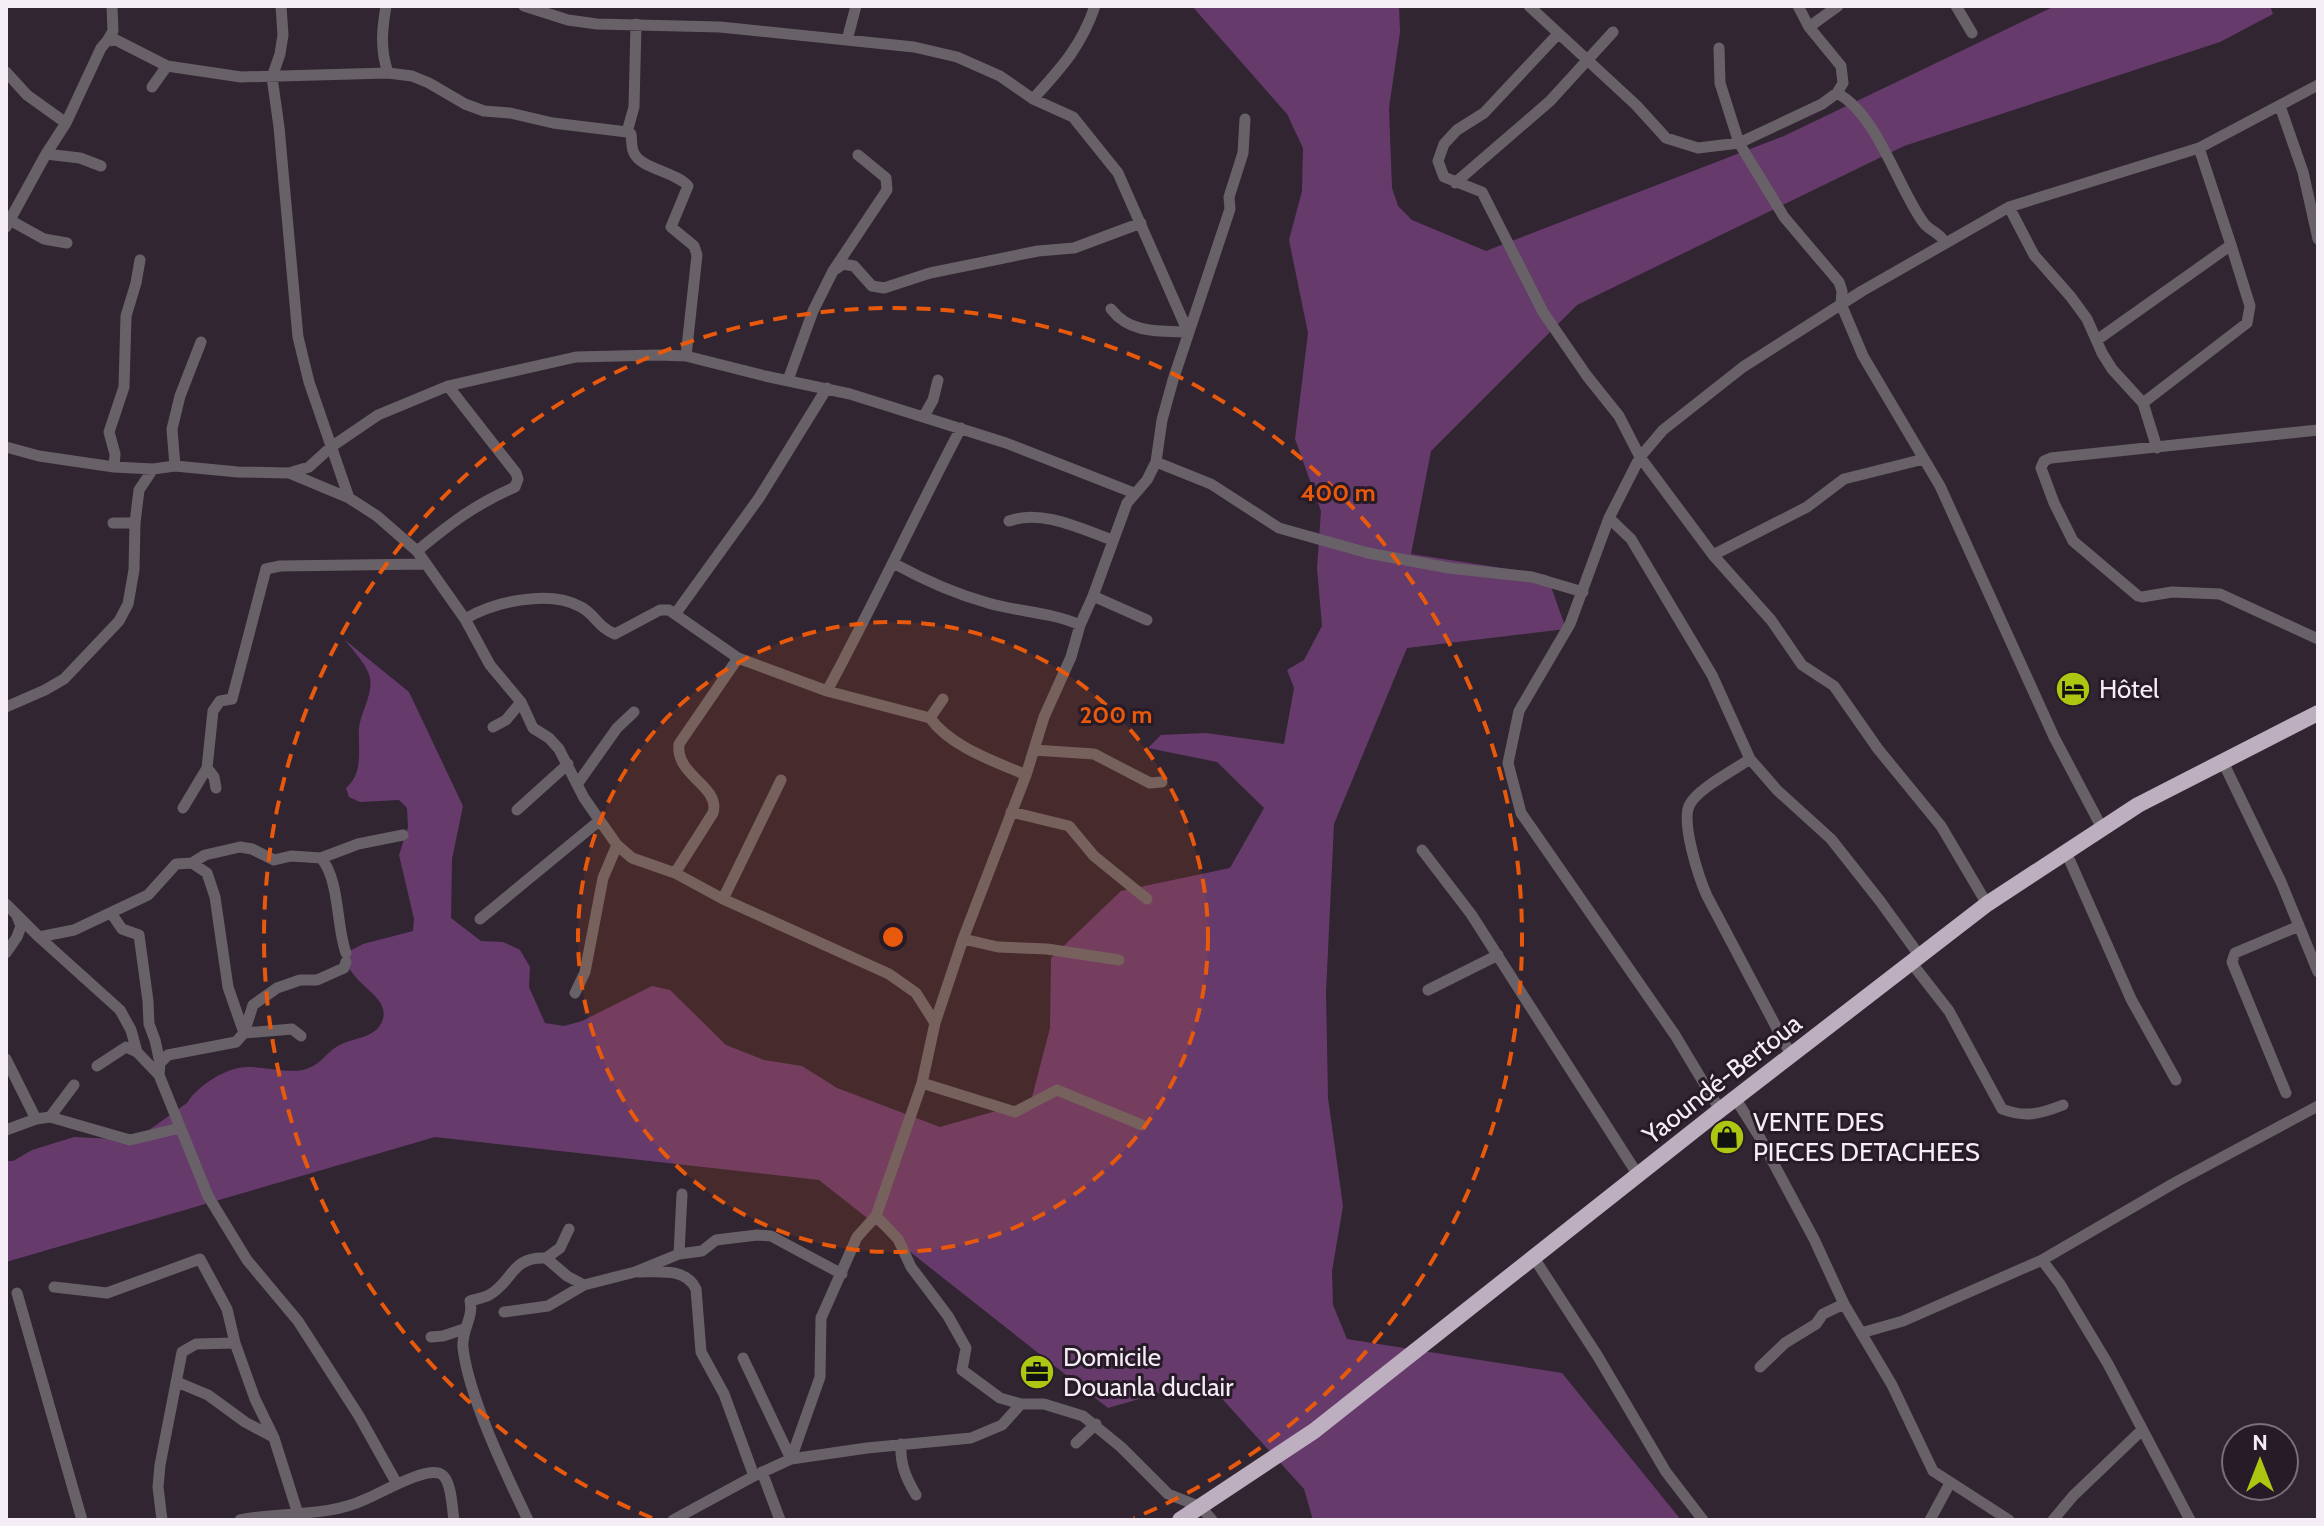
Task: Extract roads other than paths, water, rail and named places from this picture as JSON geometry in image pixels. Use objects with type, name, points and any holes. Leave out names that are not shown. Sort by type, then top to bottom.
[{"type":"highway","name":"Yaoundé-Bertoua","points":[[1180,1520],[1207,1513],[1987,904],[2138,805],[2318,713]]},
{"type":"street","points":[[67,243],[44,239],[7,222],[66,123],[101,48],[113,31],[112,6]]},
{"type":"street","points":[[281,6],[283,35],[272,77],[298,337],[309,382],[349,498]]},
{"type":"street","points":[[386,6],[381,34],[382,57],[388,73]]},
{"type":"street","points":[[524,6],[568,20],[720,27],[914,47],[957,57],[1000,76],[1033,99],[1073,117],[1118,173],[1188,332]]},
{"type":"street","points":[[847,40],[856,6]]},
{"type":"street","points":[[1033,99],[1074,53],[1095,6]]},
{"type":"street","points":[[1533,7],[1557,35],[1636,105],[1666,138],[1698,148],[1739,143],[1822,104],[1837,93],[1843,83],[1841,66],[1809,27],[1798,6]]},
{"type":"street","points":[[1809,27],[1838,6]]},
{"type":"street","points":[[1956,6],[1972,33]]},
{"type":"street","points":[[627,132],[634,107],[636,24]]},
{"type":"street","points":[[1455,183],[1550,101],[1613,32]]},
{"type":"street","points":[[1557,35],[1484,113],[1457,130],[1444,144],[1438,161],[1444,177],[1482,192],[1543,312],[1619,416],[1640,457],[1713,555],[1771,620],[1802,665],[1834,686],[1878,749],[1941,826],[1987,904]]},
{"type":"street","points":[[107,41],[116,40],[167,66],[241,77],[341,72],[412,76],[484,111],[631,134],[634,154],[639,161],[681,179],[688,186],[671,227],[694,246],[697,255],[686,356]]},
{"type":"street","points":[[1719,48],[1720,83],[1739,143],[1784,217],[1839,282],[1841,304],[1863,356],[1940,486],[2054,737],[2102,828]]},
{"type":"street","points":[[152,87],[167,66]]},
{"type":"street","points":[[6,72],[27,95],[66,123]]},
{"type":"street","points":[[1720,1110],[1675,1035],[1521,813],[1508,763],[1519,711],[1570,624],[1609,518],[1640,457],[1663,430],[1743,367],[1841,304],[2009,207],[2199,148],[2318,85]]},
{"type":"street","points":[[1837,93],[1847,98],[1875,135],[1924,224],[1945,243]]},
{"type":"street","points":[[2280,106],[2303,172],[2318,239]]},
{"type":"street","points":[[791,1459],[820,1377],[821,1318],[857,1237],[876,1216],[922,1083],[935,1023],[963,939],[1026,775],[1044,717],[1071,657],[1080,625],[1127,503],[1147,480],[1156,462],[1162,420],[1230,209],[1229,197],[1243,153],[1245,119]]},
{"type":"street","points":[[2143,403],[2247,323],[2250,306],[2199,148]]},
{"type":"street","points":[[46,154],[80,158],[101,166]]},
{"type":"street","points":[[788,380],[813,311],[833,271],[887,190],[886,178],[858,155]]},
{"type":"street","points":[[2009,207],[2034,255],[2071,297],[2087,319],[2112,369],[2143,403],[2157,448]]},
{"type":"street","points":[[833,271],[843,264],[854,266],[872,286],[884,288],[930,273],[1038,251],[1074,248],[1141,223]]},
{"type":"street","points":[[2097,340],[2231,245]]},
{"type":"street","points":[[114,467],[115,454],[109,432],[124,387],[126,316],[140,260]]},
{"type":"street","points":[[1111,309],[1118,318],[1139,330],[1188,332]]},
{"type":"street","points":[[175,466],[172,429],[180,396],[201,342]]},
{"type":"street","points":[[6,447],[39,456],[114,467],[153,469],[175,466],[289,473],[309,467],[331,447],[378,415],[448,386],[576,357],[686,356],[827,388],[924,416],[1134,493]]},
{"type":"street","points":[[924,416],[933,400],[938,380]]},
{"type":"street","points":[[417,551],[481,501],[515,487],[518,479],[448,386]]},
{"type":"street","points":[[676,613],[759,498],[827,388]]},
{"type":"street","points":[[827,691],[895,564],[920,505],[961,428]]},
{"type":"street","points":[[2318,430],[2051,458],[2044,461],[2041,468],[2073,541],[2142,597],[2172,592],[2220,594],[2318,639]]},
{"type":"street","points":[[1713,555],[1807,507],[1844,479],[1924,459]]},
{"type":"street","points":[[1156,462],[1211,484],[1279,528],[1381,555],[1449,568],[1532,577],[1583,592]]},
{"type":"street","points":[[6,707],[64,679],[119,621],[128,604],[134,570],[139,490],[153,469]]},
{"type":"street","points":[[289,473],[349,498],[377,516],[417,551],[465,619],[490,665],[521,702],[533,728],[549,738],[568,764],[599,821],[617,845],[632,858],[675,873],[723,899],[889,974],[916,993],[935,1023]]},
{"type":"street","points":[[1009,521],[1021,517],[1056,521],[1112,540]]},
{"type":"street","points":[[1609,518],[1631,539],[1712,675],[1750,759],[1777,790],[1831,839],[1880,901],[1949,1011],[2002,1109],[2016,1114],[2038,1115],[2063,1105]]},
{"type":"street","points":[[113,523],[135,523]]},
{"type":"street","points":[[183,808],[207,768],[213,711],[220,701],[232,699],[266,569],[280,566],[425,564]]},
{"type":"street","points":[[895,564],[920,578],[987,602],[1033,613],[1058,615],[1080,625]]},
{"type":"street","points":[[1093,596],[1147,620]]},
{"type":"street","points":[[465,619],[498,604],[521,600],[565,601],[583,607],[602,629],[615,634],[660,610],[676,613],[738,658],[827,691],[930,718],[938,729],[976,753],[1026,775]]},
{"type":"street","points":[[675,873],[716,804],[682,765],[678,755],[679,744],[738,658]]},
{"type":"street","points":[[930,718],[943,699]]},
{"type":"street","points":[[493,727],[506,720],[521,702]]},
{"type":"street","points":[[578,783],[617,728],[634,712]]},
{"type":"street","points":[[1034,750],[1094,754],[1150,783],[1162,782]]},
{"type":"street","points":[[1750,759],[1708,787],[1690,804],[1687,815],[1699,878],[1791,1055]]},
{"type":"street","points":[[2222,760],[2281,882],[2318,972]]},
{"type":"street","points":[[517,810],[568,764]]},
{"type":"street","points":[[207,768],[214,777],[216,788]]},
{"type":"street","points":[[723,899],[781,780]]},
{"type":"street","points":[[1011,812],[1069,826],[1094,856],[1147,899]]},
{"type":"street","points":[[480,919],[599,821]]},
{"type":"street","points":[[39,937],[74,930],[148,895],[176,864],[192,863],[205,855],[240,847],[252,849],[274,860],[291,856],[321,858],[358,844],[403,835]]},
{"type":"street","points":[[575,993],[585,972],[603,878],[617,845]]},
{"type":"street","points":[[1422,850],[1471,914],[1638,1175]]},
{"type":"street","points":[[2066,852],[2131,999],[2176,1080]]},
{"type":"street","points":[[159,1069],[168,1055],[236,1042],[244,1033],[253,1005],[277,988],[300,980],[323,978],[344,968],[346,958],[337,908],[329,873],[321,858]]},
{"type":"street","points":[[192,863],[207,873],[215,897],[228,987],[244,1033]]},
{"type":"street","points":[[6,906],[120,1010],[131,1030],[137,1052]]},
{"type":"street","points":[[111,913],[122,929],[139,935],[149,1024],[159,1069],[208,1196],[247,1260],[298,1321],[359,1416],[397,1484]]},
{"type":"street","points":[[6,953],[21,926],[16,915]]},
{"type":"street","points":[[2286,1093],[2232,957],[2299,926]]},
{"type":"street","points":[[963,939],[998,947],[1047,949],[1119,960]]},
{"type":"street","points":[[1428,990],[1498,955]]},
{"type":"street","points":[[244,1033],[292,1029],[301,1036]]},
{"type":"street","points":[[97,1066],[126,1047],[159,1069]]},
{"type":"street","points":[[6,1059],[36,1119]]},
{"type":"street","points":[[922,1083],[1015,1112],[1057,1090],[1142,1125]]},
{"type":"street","points":[[50,1117],[74,1085]]},
{"type":"street","points":[[1735,1098],[1814,1239],[1844,1304],[1892,1385],[1933,1471],[2009,1520]]},
{"type":"street","points":[[1861,1333],[1903,1321],[2042,1260],[2176,1182],[2318,1106]]},
{"type":"street","points":[[6,1130],[50,1117],[130,1140],[180,1128]]},
{"type":"street","points":[[679,1254],[682,1194]]},
{"type":"street","points":[[876,1216],[898,1239],[911,1267],[960,1337],[966,1348],[962,1370],[1000,1398],[1063,1409],[1096,1424],[1168,1494],[1207,1513]]},
{"type":"street","points":[[546,1258],[560,1248],[569,1229]]},
{"type":"street","points":[[504,1312],[548,1306],[584,1285],[635,1272],[679,1254],[702,1251],[716,1240],[757,1235],[771,1236],[842,1274]]},
{"type":"street","points":[[528,1520],[473,1390],[462,1345],[464,1329],[472,1310],[470,1301],[490,1295],[521,1262],[535,1257],[546,1258],[567,1276],[584,1285]]},
{"type":"street","points":[[1534,1258],[1597,1355],[1659,1461],[1703,1520]]},
{"type":"street","points":[[54,1287],[107,1293],[200,1259],[227,1309],[235,1343],[255,1399],[274,1438],[298,1514]]},
{"type":"street","points":[[2042,1260],[2084,1324],[2190,1520]]},
{"type":"street","points":[[635,1272],[672,1273],[688,1277],[693,1282],[701,1329],[701,1352],[724,1394],[780,1520]]},
{"type":"street","points":[[17,1293],[82,1520]]},
{"type":"street","points":[[1760,1367],[1785,1343],[1816,1324],[1823,1314],[1844,1304]]},
{"type":"street","points":[[431,1337],[464,1329]]},
{"type":"street","points":[[162,1520],[158,1487],[160,1465],[182,1352],[196,1344],[235,1343]]},
{"type":"street","points":[[743,1358],[791,1459]]},
{"type":"street","points":[[177,1382],[208,1395],[245,1422],[274,1438]]},
{"type":"street","points":[[673,1520],[791,1459],[971,1438],[1002,1425],[1021,1404]]},
{"type":"street","points":[[1076,1443],[1096,1424]]},
{"type":"street","points":[[2053,1520],[2073,1496],[2142,1430]]},
{"type":"street","points":[[901,1444],[900,1459],[904,1474],[916,1495]]},
{"type":"street","points":[[240,1520],[323,1512],[363,1501],[397,1484],[432,1472],[447,1480],[454,1520]]},
{"type":"street","points":[[1930,1520],[1950,1483]]},
{"type":"place","name":"Hôtel","points":[[2073,689]]},
{"type":"place","name":"VENTE DES PIECES DETACHEES","points":[[1727,1137]]},
{"type":"place","name":"Domicile Douanla duclair","points":[[1037,1372]]}]
